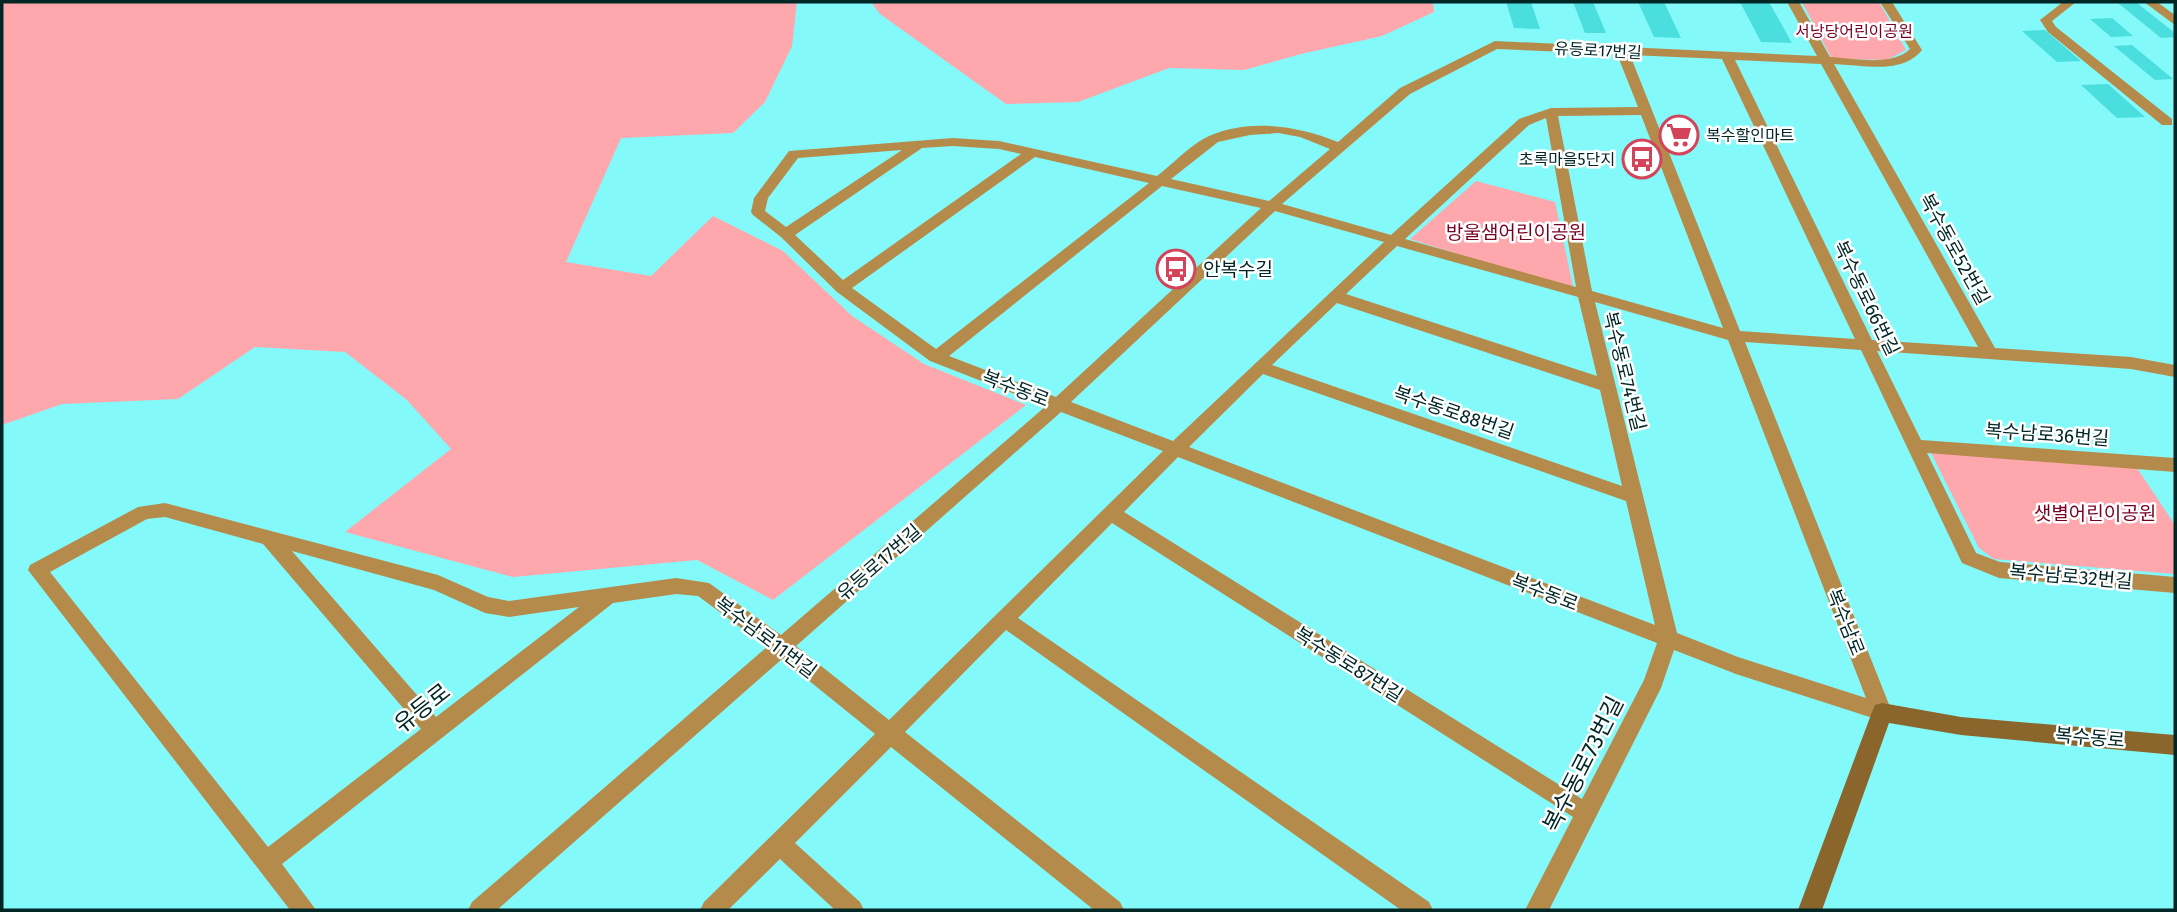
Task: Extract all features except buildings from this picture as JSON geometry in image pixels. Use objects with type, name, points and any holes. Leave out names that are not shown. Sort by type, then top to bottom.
[{"type":"main road","name":"복수동로","points":[[1882,712],[1961,726],[2175,745]]},
{"type":"main road","points":[[1810,910],[1882,712]]},
{"type":"street","name":"복수동로52번길","points":[[1793,2],[1991,355]]},
{"type":"street","name":"유등로17번길","points":[[480,910],[1059,404],[1272,206],[1405,91],[1495,45],[1890,63],[1908,58],[1916,50],[1886,2]]},
{"type":"street","points":[[2070,2],[2046,19],[2052,29],[2168,122]]},
{"type":"street","points":[[2150,2],[2175,21]]},
{"type":"street","name":"복수남로","points":[[1622,51],[1882,712]]},
{"type":"street","name":"복수동로66번길","points":[[1727,55],[1969,558]]},
{"type":"street","points":[[712,910],[1175,449],[1392,240],[1524,122],[1551,111],[1645,111]]},
{"type":"street","name":"복수동로74번길","points":[[1551,111],[1585,294],[1668,639]]},
{"type":"street","points":[[936,357],[1164,181],[1213,139],[1249,131],[1284,128],[1301,131],[1340,148]]},
{"type":"street","name":"복수동로","points":[[1272,206],[999,145],[961,142],[794,154],[761,198],[758,212],[786,234],[842,288],[936,357],[1736,665],[1882,712]]},
{"type":"street","name":"복수동로","points":[[786,234],[919,145]]},
{"type":"street","points":[[842,288],[1033,152]]},
{"type":"street","points":[[1272,206],[1733,335],[2131,363],[2175,370]]},
{"type":"street","points":[[1334,296],[1607,386]]},
{"type":"street","name":"복수동로88번길","points":[[1260,367],[1634,497]]},
{"type":"street","name":"복수남로36번길","points":[[1916,446],[2175,465]]},
{"type":"street","name":"복수남로11번길","points":[[267,862],[37,570],[144,512],[165,510],[438,583],[485,605],[509,608],[676,586],[702,589],[782,647],[1112,910]]},
{"type":"street","name":"복수동로87번길","points":[[1111,513],[1587,814]]},
{"type":"street","points":[[269,538],[435,732]]},
{"type":"street","name":"복수남로32번길","points":[[1969,558],[1998,570],[2175,584]]},
{"type":"street","name":"유등로","points":[[267,862],[609,595]]},
{"type":"street","points":[[1005,619],[1421,910]]},
{"type":"street","name":"복수동로73번길","points":[[1537,910],[1654,681],[1668,639]]},
{"type":"street","points":[[780,844],[852,910]]},
{"type":"street","points":[[267,862],[304,910]]},
{"type":"green space","points":[[2,2],[797,2],[792,46],[765,102],[733,133],[621,138],[566,262],[651,276],[713,216],[783,251],[852,316],[924,364],[1026,405],[773,600],[697,560],[513,577],[345,532],[451,449],[407,400],[345,352],[255,347],[178,399],[62,404],[2,425]]},
{"type":"green space","points":[[871,2],[1433,2],[1434,12],[1382,36],[1244,70],[1169,68],[1078,102],[1006,104],[880,14]]},
{"type":"green space","name":"서낭당어린이공원","points":[[1802,2],[1879,2],[1906,50],[1887,60],[1832,59]]},
{"type":"green space","name":"방울샘어린이공원","points":[[1476,181],[1555,202],[1574,291],[1410,239]]},
{"type":"green space","name":"샛별어린이공원","points":[[1928,447],[2133,462],[2175,525],[2175,574],[1994,559],[1979,548]]},
{"type":"place","name":"복수할인마트","points":[[1679,135]]},
{"type":"place","name":"초록마을5단지","points":[[1642,159]]},
{"type":"place","name":"안복수길","points":[[1176,269]]}]
